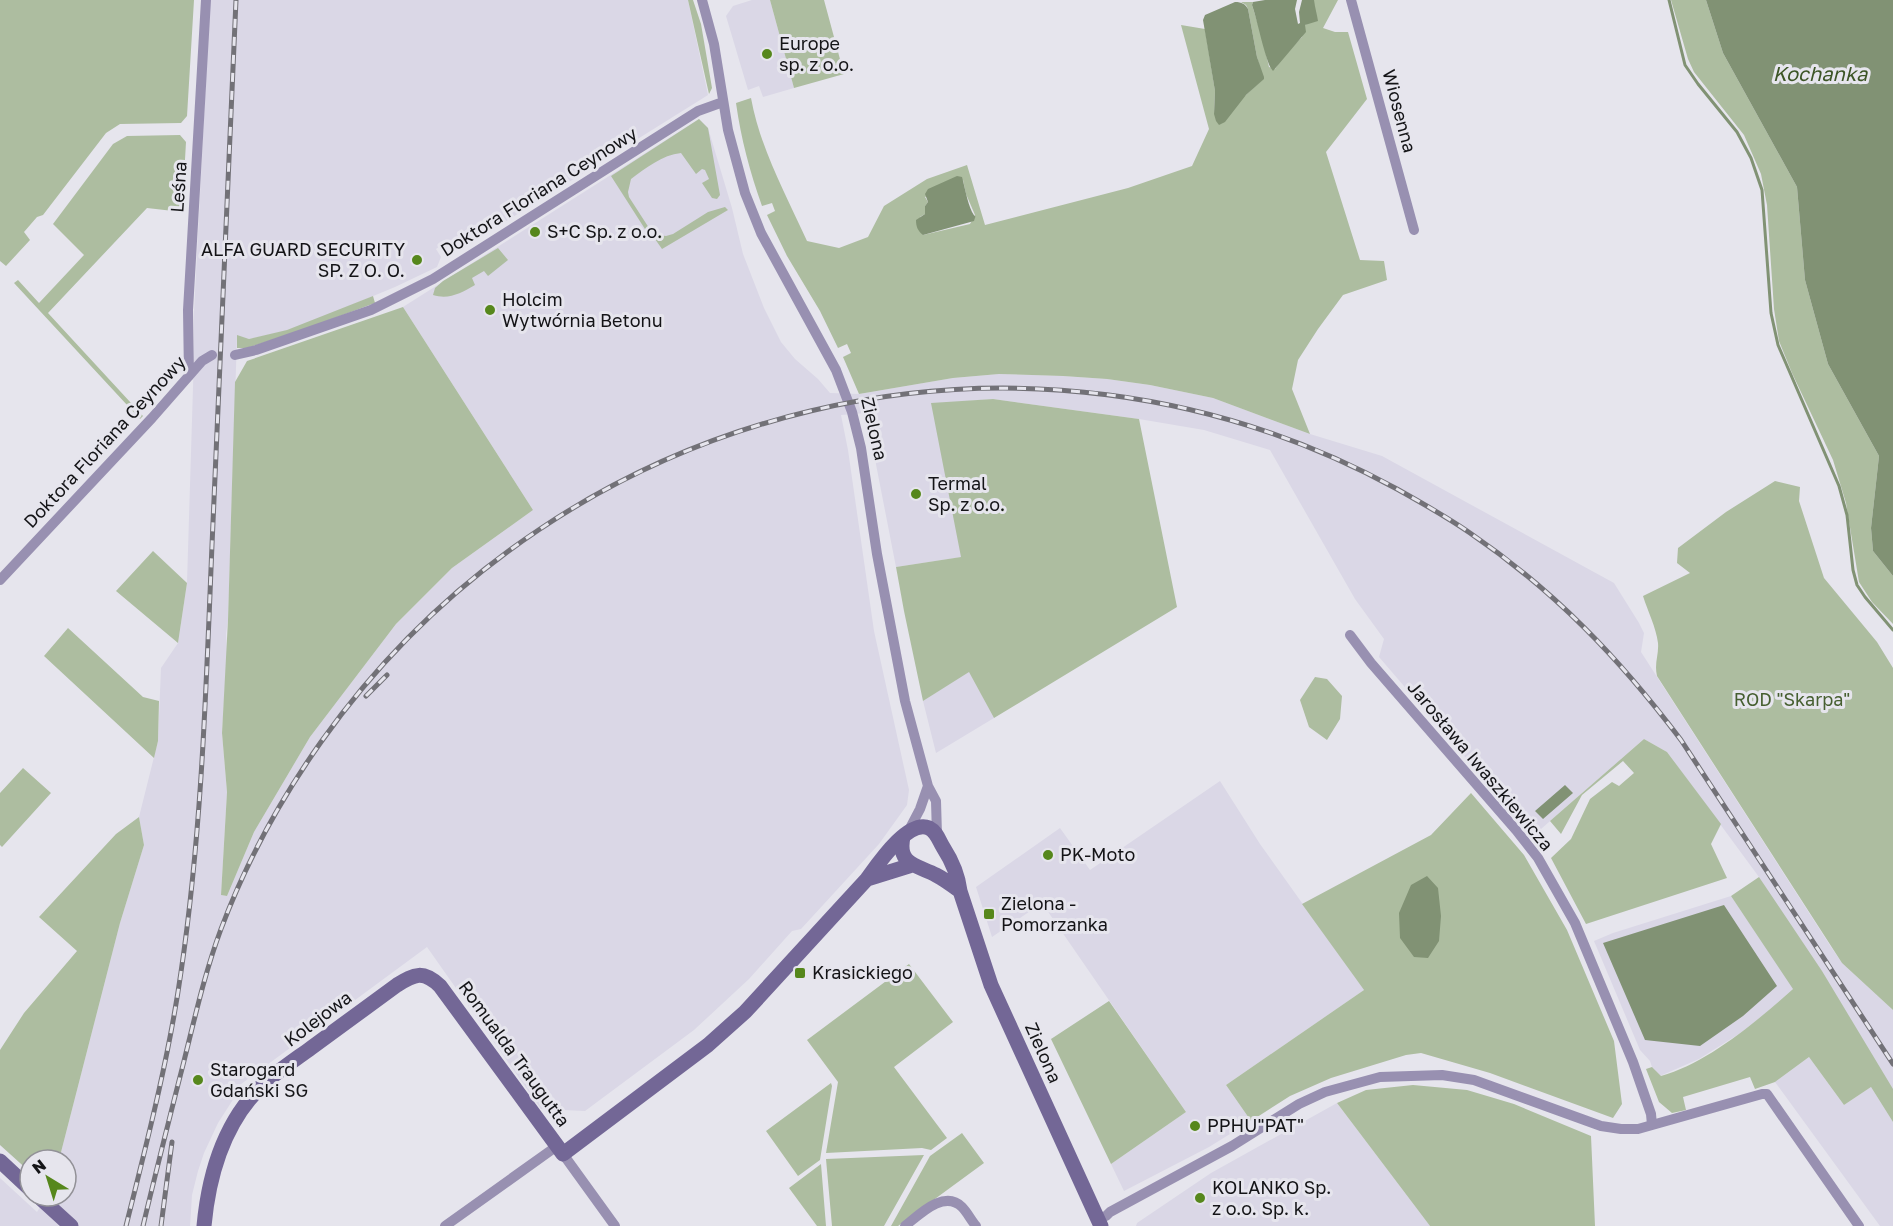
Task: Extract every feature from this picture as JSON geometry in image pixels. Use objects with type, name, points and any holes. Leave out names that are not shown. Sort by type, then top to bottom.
[{"type":"street","name":"Leśna","points":[[189,376],[188,310],[206,0]]},
{"type":"street","name":"Zielona","points":[[702,0],[714,44],[735,163],[745,193],[761,233],[824,348],[849,402],[861,448],[877,554],[905,701],[928,786],[936,801],[939,839],[959,878],[960,891],[991,985],[1099,1222]]},
{"type":"street","name":"Wiosenna","points":[[1351,0],[1414,230]]},
{"type":"street","name":"Doktora Floriana Ceynowy","points":[[235,355],[256,350],[371,310],[433,279],[698,111],[723,102]]},
{"type":"street","name":"Doktora Floriana Ceynowy","points":[[0,580],[202,361],[212,355]]},
{"type":"street","name":"Jarosława Iwaszkiewicza","points":[[1350,635],[1371,663],[1538,858],[1575,923],[1634,1062],[1652,1125]]},
{"type":"street","points":[[928,786],[920,809],[901,848],[904,858],[939,876],[960,891]]},
{"type":"street","points":[[560,1150],[669,1076],[745,1012],[906,834],[919,827],[929,828],[939,839],[939,855],[931,864],[867,879]]},
{"type":"street","name":"Kolejowa","points":[[204,1226],[210,1180],[219,1152],[241,1110],[260,1089],[341,1025],[411,976],[422,975],[431,978],[440,986]]},
{"type":"street","name":"Romualda Traugutta","points":[[440,986],[615,1226]]},
{"type":"street","points":[[1099,1222],[1110,1212],[1232,1146],[1299,1104],[1333,1090],[1380,1077],[1442,1075],[1474,1080],[1601,1126],[1621,1129],[1638,1129],[1767,1094],[1859,1226]]},
{"type":"street","name":"Romualda Traugutta","points":[[445,1226],[560,1150]]},
{"type":"street","points":[[0,1161],[18,1177]]},
{"type":"street","points":[[905,1226],[933,1204],[947,1200],[956,1202],[962,1207],[976,1226]]},
{"type":"street","points":[[51,1208],[71,1226]]},
{"type":"shaded area","points":[[210,0],[688,0],[708,95],[468,245],[466,241],[453,249],[447,241],[436,249],[441,257],[437,267],[395,287],[285,331],[249,339],[237,336],[227,654],[222,733],[227,792],[221,895],[227,896],[254,832],[310,737],[396,624],[452,568],[533,510],[403,307],[699,119],[708,128],[743,254],[764,308],[781,342],[830,393],[859,394],[953,378],[999,374],[1107,379],[1213,398],[1310,434],[1382,456],[1614,583],[1644,633],[1641,652],[1831,947],[1842,963],[1893,1010],[1893,1090],[1759,877],[1667,752],[1644,739],[1533,836],[1379,657],[1384,639],[1355,599],[1270,450],[1204,430],[993,399],[932,404],[962,557],[896,567],[866,413],[841,415],[874,631],[909,790],[907,805],[879,844],[801,929],[792,931],[749,979],[694,1030],[585,1111],[541,1109],[427,947],[229,1093],[234,1098],[218,1123],[198,1171],[192,1195],[190,1226],[0,1226],[0,1178],[18,1195],[18,1208],[33,1208],[37,1212],[40,1208],[78,1208],[78,1148],[62,1148],[120,923],[144,845],[139,817],[158,741],[161,668],[178,643],[187,583],[194,312]]},
{"type":"shaded area","points":[[752,0],[770,0],[794,88],[763,97],[759,86],[748,90],[726,16],[733,6]]},
{"type":"shaded area","points":[[969,671],[994,718],[936,753],[923,701]]},
{"type":"shaded area","points":[[1220,781],[1260,844],[1364,990],[1226,1085],[1251,1121],[1209,1147],[1124,1191],[1111,1164],[1186,1112],[1042,903],[992,937],[976,887],[1060,828],[1090,870]]},
{"type":"shaded area","points":[[1731,896],[1794,988],[1750,1027],[1699,1059],[1660,1076],[1640,1050],[1594,941]]},
{"type":"shaded area","points":[[1809,1057],[1844,1105],[1871,1087],[1893,1122],[1893,1226],[1880,1226],[1775,1082]]},
{"type":"shaded area","points":[[1337,1103],[1430,1226],[1136,1226],[1137,1223],[1211,1173]]},
{"type":"green space","points":[[0,0],[194,0],[187,116],[181,123],[120,124],[106,133],[43,215],[37,217],[24,232],[30,240],[6,266],[0,261]]},
{"type":"green space","points":[[688,0],[693,0],[701,24],[712,88],[709,94]]},
{"type":"green space","points":[[770,0],[824,0],[844,74],[794,88]]},
{"type":"green space","points":[[1314,0],[1338,0],[1323,28],[1335,32],[1348,32],[1367,99],[1326,152],[1360,260],[1384,261],[1387,280],[1343,295],[1298,360],[1292,389],[1310,434],[1213,398],[1107,379],[999,374],[953,378],[859,394],[843,357],[851,353],[847,344],[838,348],[820,311],[787,256],[767,215],[775,211],[772,203],[762,206],[746,155],[736,103],[751,98],[767,153],[807,241],[839,248],[868,237],[884,206],[927,179],[967,165],[985,225],[1128,188],[1192,166],[1209,129],[1181,25],[1205,29],[1215,91],[1214,114],[1246,95],[1263,79],[1248,9],[1241,2],[1253,2],[1269,67],[1275,69],[1302,37],[1305,25],[1317,18]],"holes":[[[963,180],[975,215],[970,224],[923,235],[920,217],[925,214],[925,206],[928,202],[925,197]]]},
{"type":"green space","points":[[1671,0],[1706,0],[1723,53],[1797,187],[1805,280],[1828,364],[1879,456],[1871,528],[1873,551],[1893,576],[1893,624],[1872,602],[1859,582],[1846,503],[1833,460],[1779,341],[1774,309],[1767,205],[1761,174],[1744,135],[1694,72]]},
{"type":"green space","points":[[699,119],[708,128],[720,195],[717,199],[712,198],[702,183],[709,179],[705,170],[702,169],[696,174],[681,153],[661,159],[631,179],[629,197],[649,228],[659,235],[666,236],[708,212],[725,207],[728,210],[662,249],[655,239],[652,240],[611,176]]},
{"type":"green space","points":[[180,135],[186,142],[182,212],[147,208],[48,313],[143,416],[140,419],[14,283],[18,280],[39,303],[84,255],[53,224],[113,144],[127,136]]},
{"type":"green space","points":[[498,248],[508,260],[488,276],[484,271],[472,278],[475,285],[455,295],[444,297],[433,295],[435,288],[443,281]]},
{"type":"green space","points":[[373,296],[375,303],[247,348],[237,348],[237,335],[249,339],[287,330]]},
{"type":"green space","points":[[403,307],[533,510],[452,568],[396,624],[310,737],[254,832],[227,896],[221,895],[227,792],[222,733],[228,620],[235,382],[247,361]]},
{"type":"green space","points":[[993,399],[1139,419],[1177,607],[994,718],[969,672],[923,701],[896,567],[961,557],[931,403]]},
{"type":"green space","name":"ROD \"Skarpa\"","points":[[1775,481],[1800,487],[1799,501],[1824,578],[1877,642],[1893,668],[1893,1010],[1842,963],[1657,676],[1657,637],[1643,596],[1690,573],[1677,563],[1678,548],[1726,512]]},
{"type":"green space","points":[[153,551],[187,583],[178,643],[116,591]]},
{"type":"green space","points":[[68,628],[143,697],[159,701],[158,741],[154,758],[44,656]]},
{"type":"green space","points":[[1315,677],[1327,679],[1342,696],[1340,719],[1327,740],[1309,727],[1300,700]]},
{"type":"green space","points":[[1644,739],[1667,752],[1721,824],[1711,844],[1727,878],[1586,924],[1551,858],[1571,839],[1590,799],[1612,782],[1619,786],[1634,773],[1623,761],[1582,795],[1561,834],[1550,821]]},
{"type":"green space","points":[[23,768],[51,793],[2,847],[0,845],[0,793]]},
{"type":"green space","points":[[1471,793],[1524,855],[1567,930],[1614,1041],[1622,1104],[1613,1118],[1490,1073],[1421,1053],[1406,1055],[1331,1078],[1290,1096],[1251,1121],[1226,1085],[1364,990],[1302,904],[1431,835]]},
{"type":"green space","points":[[139,817],[144,845],[120,923],[62,1148],[18,1148],[18,1161],[0,1145],[0,1050],[24,1013],[77,951],[39,917],[116,834]]},
{"type":"green space","points":[[1759,877],[1822,971],[1893,1089],[1893,1122],[1871,1087],[1844,1105],[1809,1057],[1775,1082],[1755,1089],[1750,1077],[1683,1097],[1686,1110],[1672,1113],[1659,1102],[1646,1069],[1652,1067],[1661,1076],[1696,1061],[1731,1040],[1793,989],[1731,896]]},
{"type":"green space","points":[[909,964],[953,1022],[894,1067],[947,1138],[931,1150],[922,1148],[826,1153],[838,1082],[807,1040]]},
{"type":"green space","points":[[1109,1001],[1186,1112],[1111,1164],[1051,1039]]},
{"type":"green space","points":[[831,1083],[820,1160],[798,1176],[766,1131]]},
{"type":"green space","points":[[1413,1085],[1467,1090],[1514,1104],[1591,1136],[1595,1226],[1430,1226],[1337,1103],[1366,1090]]},
{"type":"green space","points":[[962,1133],[984,1163],[898,1226],[891,1226],[930,1156]]},
{"type":"green space","points":[[924,1155],[884,1226],[832,1226],[826,1159]]},
{"type":"green space","points":[[821,1164],[826,1226],[817,1226],[789,1188]]},
{"type":"water","points":[[1297,0],[1295,9],[1298,24],[1300,23],[1299,12],[1302,0],[1314,0],[1318,21],[1305,25],[1306,32],[1273,71],[1267,60],[1252,5],[1253,2]]},
{"type":"water","name":"Kochanka","points":[[1706,0],[1893,0],[1893,576],[1873,551],[1871,528],[1879,456],[1828,364],[1805,280],[1797,187],[1723,53]]},
{"type":"water","points":[[1240,2],[1248,9],[1257,57],[1264,79],[1246,95],[1225,122],[1219,125],[1214,114],[1215,91],[1203,20],[1205,15]]},
{"type":"water","points":[[957,176],[962,177],[975,216],[974,221],[923,235],[916,225],[916,220],[925,214],[925,206],[928,202],[925,194],[928,189]]},
{"type":"water","points":[[1565,785],[1573,793],[1543,819],[1535,811]]},
{"type":"water","points":[[1427,876],[1438,888],[1441,916],[1439,941],[1428,958],[1414,957],[1400,938],[1399,913],[1411,885]]},
{"type":"water","points":[[1724,905],[1777,986],[1743,1016],[1700,1046],[1645,1040],[1603,943]]},
{"type":"waterway","name":"Kochanka","points":[[1669,0],[1685,65],[1737,132],[1751,158],[1762,190],[1771,313],[1778,345],[1839,486],[1847,515],[1853,570],[1857,585],[1893,630]]},
{"type":"railway","points":[[126,1226],[170,1036],[181,972],[194,865],[205,706],[236,0]]},
{"type":"railway","points":[[143,1226],[205,978],[215,945],[241,880],[278,809],[321,742],[422,624],[540,529],[671,458],[811,411],[958,389],[1107,395],[1255,428],[1397,489],[1452,521],[1501,555],[1558,602],[1609,654],[1658,710],[1681,740],[1893,1064]]},
{"type":"railway","points":[[366,696],[387,675]]},
{"type":"railway","points":[[161,1226],[172,1142]]},
{"type":"place","name":"Europe sp. z o.o.","points":[[767,54]]},
{"type":"place","name":"S+C Sp. z o.o.","points":[[535,232]]},
{"type":"place","name":"ALFA GUARD SECURITY SP. Z O. O.","points":[[417,260]]},
{"type":"place","name":"Holcim Wytwórnia Betonu","points":[[490,310]]},
{"type":"place","name":"Termal Sp. z o.o.","points":[[916,494]]},
{"type":"place","name":"PK-Moto","points":[[1048,855]]},
{"type":"place","name":"Zielona - Pomorzanka","points":[[989,914]]},
{"type":"place","name":"Krasickiego","points":[[800,973]]},
{"type":"place","name":"Starogard Gdański SG","points":[[198,1080]]},
{"type":"place","name":"PPHU\"PAT\"","points":[[1195,1126]]},
{"type":"place","name":"KOLANKO Sp. z o.o. Sp. k.","points":[[1200,1198]]}]
